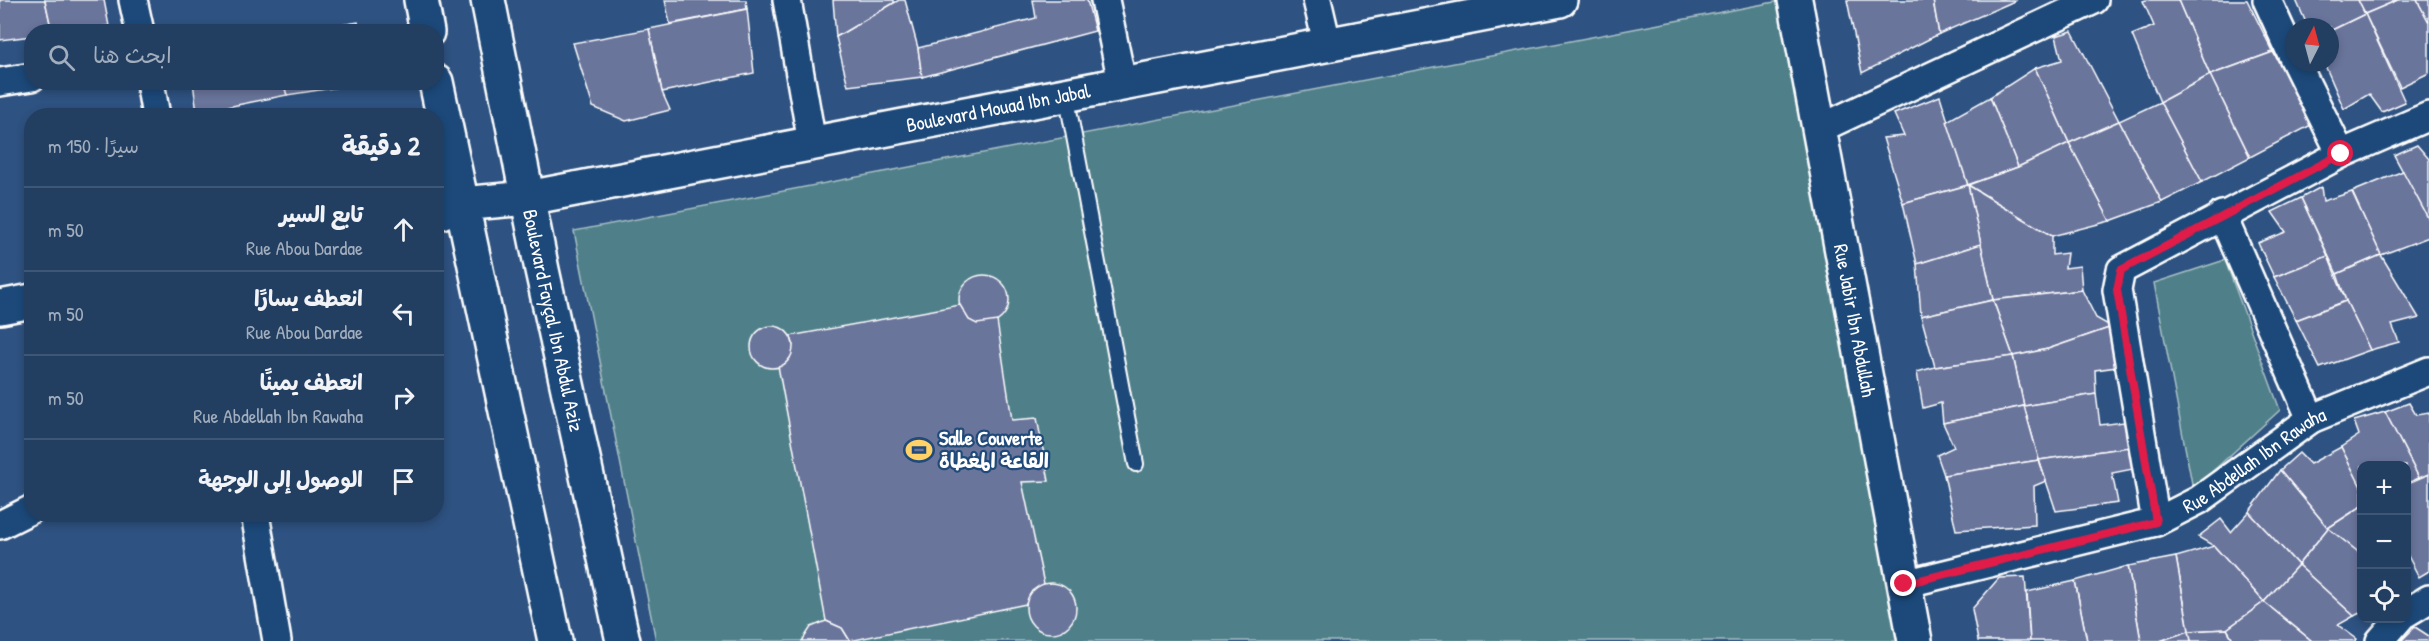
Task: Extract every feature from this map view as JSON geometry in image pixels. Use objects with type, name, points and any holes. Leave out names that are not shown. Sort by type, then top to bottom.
[{"type":"main road","points":[[421,0],[426,24]]},
{"type":"main road","name":"Boulevard Fayçal Ibn Abdul Aziz","points":[[488,0],[623,641]]},
{"type":"main road","name":"Boulevard Mouad Ibn Jabal","points":[[448,209],[528,198],[1122,82],[1560,0]]},
{"type":"main road","name":"Rue Jabir Ibn Abdullah","points":[[1795,0],[1915,641]]},
{"type":"main road","points":[[437,90],[438,108]]},
{"type":"main road","points":[[444,167],[448,209],[555,641]]},
{"type":"main road","points":[[0,307],[24,302]]},
{"type":"street","points":[[133,0],[138,24]]},
{"type":"street","points":[[787,0],[812,143]]},
{"type":"street","points":[[1105,0],[1122,82]]},
{"type":"street","points":[[1317,0],[1327,43]]},
{"type":"street","points":[[1819,129],[2094,0]]},
{"type":"street","points":[[2267,0],[2285,39]]},
{"type":"street","points":[[2300,72],[2341,154]]},
{"type":"street","points":[[0,82],[24,79]]},
{"type":"street","points":[[151,90],[155,108]]},
{"type":"street","points":[[2156,522],[2117,290],[2121,270],[2222,214],[2341,154],[2429,116]]},
{"type":"street","points":[[2222,214],[2311,419]]},
{"type":"street","name":"Rue Abdellah Ibn Rawaha","points":[[1904,584],[2156,522],[2199,500],[2311,419],[2429,371]]},
{"type":"street","points":[[0,525],[24,513]]},
{"type":"street","points":[[256,522],[277,641]]},
{"type":"street","points":[[2411,610],[2429,599]]},
{"type":"street","points":[[2380,641],[2396,623]]},
{"type":"lane","points":[[1066,94],[1136,464]]},
{"type":"green space","points":[[1780,1],[1906,641],[656,641],[574,231]]},
{"type":"green space","points":[[2225,260],[2280,410],[2193,489],[2154,283]]},
{"type":"building","points":[[0,0],[45,0],[50,24],[24,24],[24,37],[0,40]]},
{"type":"building","points":[[45,0],[104,0],[109,24],[50,24]]},
{"type":"building","points":[[665,0],[746,0],[747,9],[670,24]]},
{"type":"building","points":[[833,0],[894,0],[894,3],[836,37]]},
{"type":"building","points":[[899,0],[905,0],[918,48],[922,77],[848,86],[836,37]]},
{"type":"building","points":[[1033,0],[1087,0],[1095,31],[922,77],[918,48],[1036,18]]},
{"type":"building","points":[[1847,0],[1933,0],[1939,34],[1862,73]]},
{"type":"building","points":[[1933,0],[2017,0],[1939,34]]},
{"type":"building","points":[[2178,0],[2210,75],[2160,102],[2132,35],[2154,26],[2143,1]]},
{"type":"building","points":[[2178,0],[2247,0],[2273,52],[2210,75]]},
{"type":"building","points":[[2296,0],[2358,0],[2365,14],[2339,27],[2339,18],[2304,18]]},
{"type":"building","points":[[2358,0],[2398,0],[2365,14]]},
{"type":"building","points":[[2398,0],[2417,0],[2429,22],[2429,73],[2400,87],[2365,14]]},
{"type":"building","points":[[2417,0],[2429,0],[2429,22]]},
{"type":"building","points":[[747,9],[754,73],[662,92],[649,29]]},
{"type":"building","points":[[2365,14],[2405,102],[2382,112],[2369,94],[2344,109],[2328,72],[2339,72],[2339,27]]},
{"type":"building","points":[[649,29],[662,92],[670,110],[626,121],[593,107],[573,43]]},
{"type":"building","points":[[2072,31],[2119,121],[2069,143],[2035,68],[2062,60],[2056,36]]},
{"type":"building","points":[[2273,52],[2315,123],[2250,157],[2210,75]]},
{"type":"building","points":[[2035,68],[2069,143],[2018,167],[1990,97]]},
{"type":"building","points":[[2210,75],[2250,157],[2202,182],[2160,102]]},
{"type":"building","points":[[194,90],[285,90],[287,95],[222,108],[196,108]]},
{"type":"building","points":[[285,90],[320,90],[287,95]]},
{"type":"building","points":[[1940,96],[1968,185],[1903,203],[1883,138],[1904,136],[1894,114]]},
{"type":"building","points":[[1990,97],[2018,167],[1968,185],[1947,121]]},
{"type":"building","points":[[2160,102],[2202,182],[2162,202],[2119,121]]},
{"type":"building","points":[[2119,121],[2162,202],[2110,221],[2069,143]]},
{"type":"building","points":[[2069,143],[2110,221],[2052,236],[1968,185],[2018,167]]},
{"type":"building","points":[[2417,145],[2429,159],[2429,220],[2394,155]]},
{"type":"building","points":[[2403,171],[2429,220],[2429,237],[2381,255],[2352,192]]},
{"type":"building","points":[[1968,185],[2052,236],[2052,255],[2067,253],[2065,268],[2080,266],[2082,290],[1993,300]]},
{"type":"building","points":[[1968,185],[1981,244],[1917,264],[1903,203]]},
{"type":"building","points":[[2321,187],[2323,201],[2352,192],[2381,255],[2337,274],[2301,198]]},
{"type":"building","points":[[2301,198],[2328,256],[2274,277],[2258,243],[2286,232],[2272,212]]},
{"type":"building","points":[[1981,244],[1993,300],[1921,316],[1917,264]]},
{"type":"building","points":[[2381,255],[2419,318],[2392,325],[2399,342],[2370,350],[2346,301],[2337,274]]},
{"type":"building","points":[[2328,256],[2346,301],[2296,320],[2274,277]]},
{"type":"building","points":[[984,275],[1002,282],[1009,300],[1002,318],[984,325],[966,318],[959,300],[966,282]]},
{"type":"building","points":[[2082,290],[2096,318],[2112,327],[2048,349],[2013,356],[1993,300]]},
{"type":"building","points":[[1993,300],[2013,356],[1935,367],[1921,316]]},
{"type":"building","points":[[2346,301],[2370,350],[2320,368],[2296,320]]},
{"type":"building","name":"Salle Couverte القاعة المغطاة","points":[[960,305],[969,320],[977,324],[997,321],[1012,420],[1037,418],[1049,481],[1022,482],[1044,584],[1032,591],[1026,604],[850,641],[842,628],[826,621],[778,366],[790,358],[793,343],[790,336]]},
{"type":"building","points":[[772,326],[787,332],[793,347],[787,362],[772,368],[757,362],[751,347],[757,332]]},
{"type":"building","points":[[2112,327],[2117,367],[2095,370],[2096,394],[2024,406],[2013,356],[2048,349]]},
{"type":"building","points":[[2013,356],[2024,406],[1943,423],[1941,403],[1923,408],[1917,372],[1935,367]]},
{"type":"building","points":[[2096,394],[2100,425],[2124,422],[2129,447],[2039,460],[2024,406]]},
{"type":"building","points":[[2409,403],[2416,415],[2429,413],[2429,474],[2419,478],[2385,412]]},
{"type":"building","points":[[2024,406],[2039,460],[1944,475],[1937,455],[1954,447],[1943,423]]},
{"type":"building","points":[[2385,412],[2410,461],[2357,461],[2357,479],[2341,447],[2359,435],[2354,421]]},
{"type":"building","points":[[2129,447],[2133,469],[2112,473],[2118,503],[2056,511],[2039,460]]},
{"type":"building","points":[[2341,447],[2357,479],[2357,509],[2328,528],[2280,470],[2299,453],[2310,464]]},
{"type":"building","points":[[2039,460],[2046,481],[2034,486],[2035,525],[1956,530],[1944,475]]},
{"type":"building","points":[[2411,462],[2419,478],[2411,482]]},
{"type":"building","points":[[2280,470],[2328,528],[2298,565],[2249,512]]},
{"type":"building","points":[[2429,474],[2429,571],[2419,577],[2411,562],[2411,482]]},
{"type":"building","points":[[2357,509],[2357,551],[2328,528]]},
{"type":"building","points":[[2249,512],[2298,565],[2264,602],[2214,546],[2198,537],[2221,519],[2231,532]]},
{"type":"building","points":[[2328,528],[2357,551],[2357,614],[2354,616],[2298,565]]},
{"type":"building","points":[[2214,546],[2264,602],[2227,629],[2189,631],[2176,557]]},
{"type":"building","points":[[2176,557],[2189,631],[2160,641],[2141,641],[2128,566]]},
{"type":"building","points":[[2298,565],[2354,616],[2338,625],[2357,639],[2355,641],[2312,641],[2264,602]]},
{"type":"building","points":[[2128,566],[2141,641],[2087,641],[2075,581]]},
{"type":"building","points":[[2025,577],[2030,641],[1978,641],[1972,609],[1999,578]]},
{"type":"building","points":[[2075,581],[2087,641],[2030,641],[2027,592]]},
{"type":"building","points":[[1056,583],[1069,590],[1075,598],[1075,618],[1069,626],[1061,632],[1046,633],[1033,626],[1027,618],[1026,603],[1033,590],[1041,584]]},
{"type":"building","points":[[2264,602],[2312,641],[2234,641],[2227,629]]},
{"type":"building","points":[[826,621],[842,628],[850,641],[802,641],[811,627]]},
{"type":"building","points":[[2415,627],[2429,636],[2429,641],[2401,641]]},
{"type":"building","points":[[2227,629],[2234,641],[2191,641],[2189,631]]},
{"type":"building","points":[[2189,631],[2191,641],[2160,641]]},
{"type":"place","name":"Salle Couverte القاعة المغطاة","points":[[919,450]]},
{"type":"route","points":[[1904,584],[2156,522],[2117,290],[2121,270],[2222,214],[2341,154]]}]
